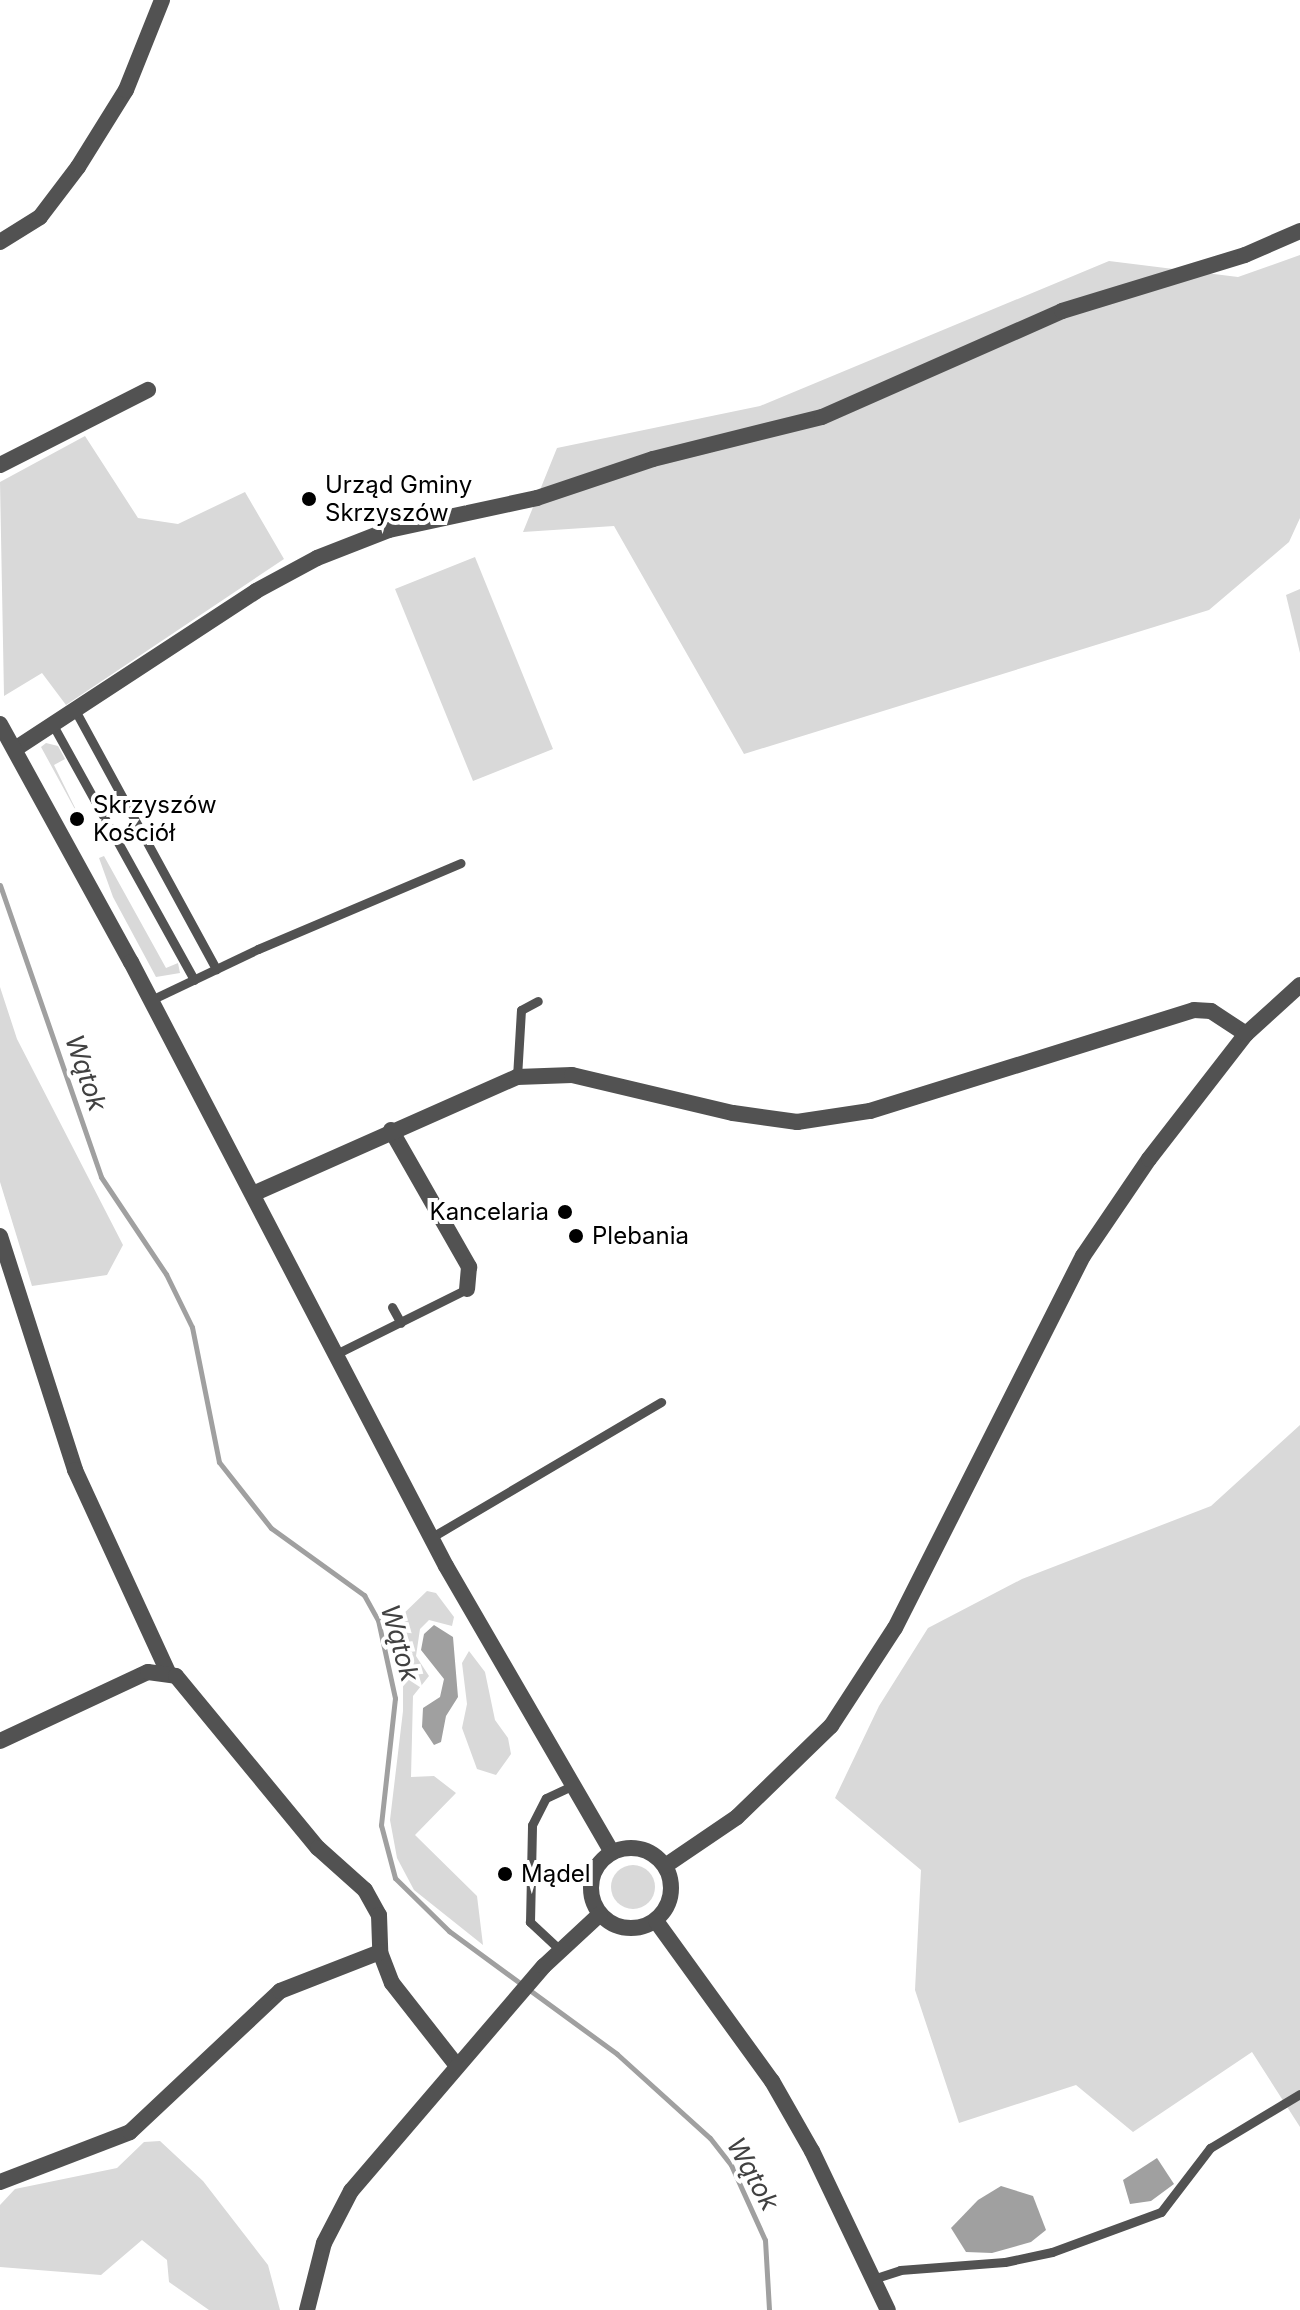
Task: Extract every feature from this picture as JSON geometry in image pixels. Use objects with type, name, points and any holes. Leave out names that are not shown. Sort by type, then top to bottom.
[{"type":"street","points":[[0,242],[40,217],[78,167],[126,90],[162,0]]},
{"type":"street","points":[[15,749],[54,727],[256,591],[317,558],[389,530],[537,498],[653,459],[822,417],[1062,311],[1245,255],[1300,231]]},
{"type":"street","points":[[0,465],[148,390]]},
{"type":"street","points":[[0,724],[151,1000],[432,1537],[570,1787],[612,1852]]},
{"type":"street","points":[[665,1866],[737,1817],[791,1769],[831,1726],[870,1671],[1083,1256],[1246,1034],[1300,985]]},
{"type":"street","points":[[253,1194],[391,1130],[517,1077],[572,1075],[733,1113],[797,1122],[870,1111],[1194,1010],[1211,1011],[1246,1034]]},
{"type":"street","points":[[391,1130],[469,1267],[467,1289]]},
{"type":"street","points":[[0,1236],[75,1470],[168,1672],[190,1690],[318,1848],[365,1890],[379,1915],[380,1952],[403,1999],[457,2066]]},
{"type":"street","points":[[0,1741],[148,1672],[168,1672]]},
{"type":"street","points":[[644,1850],[665,1866],[670,1900],[656,1921],[632,1929],[600,1914],[592,1899],[592,1875],[612,1852],[644,1850]]},
{"type":"street","points":[[307,2310],[314,2272],[336,2214],[380,2153],[559,1949],[600,1914]]},
{"type":"street","points":[[656,1921],[772,2081],[812,2151],[888,2310]]},
{"type":"street","points":[[0,2182],[130,2132],[280,1991],[380,1952]]},
{"type":"lane","points":[[76,712],[216,969]]},
{"type":"lane","points":[[54,727],[194,980]]},
{"type":"lane","points":[[151,1000],[461,863]]},
{"type":"lane","points":[[517,1077],[521,1010],[538,1001]]},
{"type":"lane","points":[[336,1354],[467,1289]]},
{"type":"lane","points":[[392,1307],[401,1323]]},
{"type":"lane","points":[[432,1537],[661,1402]]},
{"type":"lane","points":[[559,1949],[530,1922],[532,1825],[546,1798],[570,1787]]},
{"type":"lane","points":[[873,2279],[900,2270],[1005,2262],[1052,2252],[1161,2212],[1210,2148],[1300,2094]]},
{"type":"shaded area","points":[[1300,255],[1300,518],[1289,542],[1209,610],[744,754],[614,526],[523,532],[557,448],[760,406],[1109,261],[1238,277]]},
{"type":"shaded area","points":[[85,436],[138,518],[178,524],[245,492],[284,559],[66,705],[42,673],[4,696],[0,482]]},
{"type":"shaded area","points":[[475,557],[553,749],[473,781],[395,589]]},
{"type":"shaded area","points":[[1300,589],[1300,653],[1286,595]]},
{"type":"shaded area","points":[[46,743],[58,746],[65,759],[54,765],[83,824],[41,747]]},
{"type":"shaded area","points":[[104,856],[166,968],[178,963],[180,973],[156,977],[113,897],[99,858]]},
{"type":"shaded area","points":[[0,987],[17,1039],[123,1245],[107,1275],[32,1286],[0,1182]]},
{"type":"shaded area","points":[[1300,1425],[1300,2127],[1252,2052],[1133,2132],[1076,2085],[959,2123],[915,1990],[921,1870],[835,1798],[879,1706],[928,1628],[1022,1579],[1211,1506]]},
{"type":"shaded area","points":[[427,1591],[436,1593],[454,1617],[452,1626],[429,1620],[420,1629],[416,1656],[429,1676],[413,1696],[411,1777],[434,1776],[456,1793],[415,1835],[477,1896],[483,1945],[414,1890],[397,1858],[390,1820],[403,1711],[403,1675],[393,1643],[399,1618]]},
{"type":"shaded area","points":[[434,1625],[453,1637],[458,1697],[446,1716],[441,1742],[434,1745],[422,1727],[423,1708],[440,1697],[444,1679],[421,1650],[424,1634]]},
{"type":"shaded area","points":[[469,1651],[485,1672],[495,1720],[508,1738],[511,1754],[496,1775],[477,1769],[462,1728],[467,1704],[462,1663]]},
{"type":"shaded area","points":[[633,1865],[649,1871],[655,1887],[649,1903],[633,1909],[617,1903],[611,1887],[617,1871]]},
{"type":"shaded area","points":[[160,2141],[203,2181],[268,2265],[280,2310],[209,2310],[169,2282],[167,2260],[142,2240],[101,2275],[0,2267],[0,2205],[15,2189],[117,2168],[144,2142]]},
{"type":"shaded area","points":[[1157,2158],[1174,2184],[1151,2201],[1130,2204],[1123,2180]]},
{"type":"shaded area","points":[[1001,2186],[1033,2196],[1046,2230],[1031,2242],[992,2253],[966,2252],[951,2228],[978,2200]]},
{"type":"waterway","name":"Wątok","points":[[0,885],[101,1177],[166,1274],[192,1327],[219,1462],[271,1528],[364,1595],[378,1620],[395,1698],[381,1825],[395,1878],[449,1931],[617,2054],[710,2138],[731,2165],[765,2240],[769,2310]]},
{"type":"place","name":"Urząd Gminy Skrzyszów","points":[[309,499]]},
{"type":"place","name":"Skrzyszów Kościół","points":[[77,819]]},
{"type":"place","name":"Kancelaria","points":[[565,1212]]},
{"type":"place","name":"Plebania","points":[[576,1236]]},
{"type":"place","name":"Mądel","points":[[505,1874]]}]
